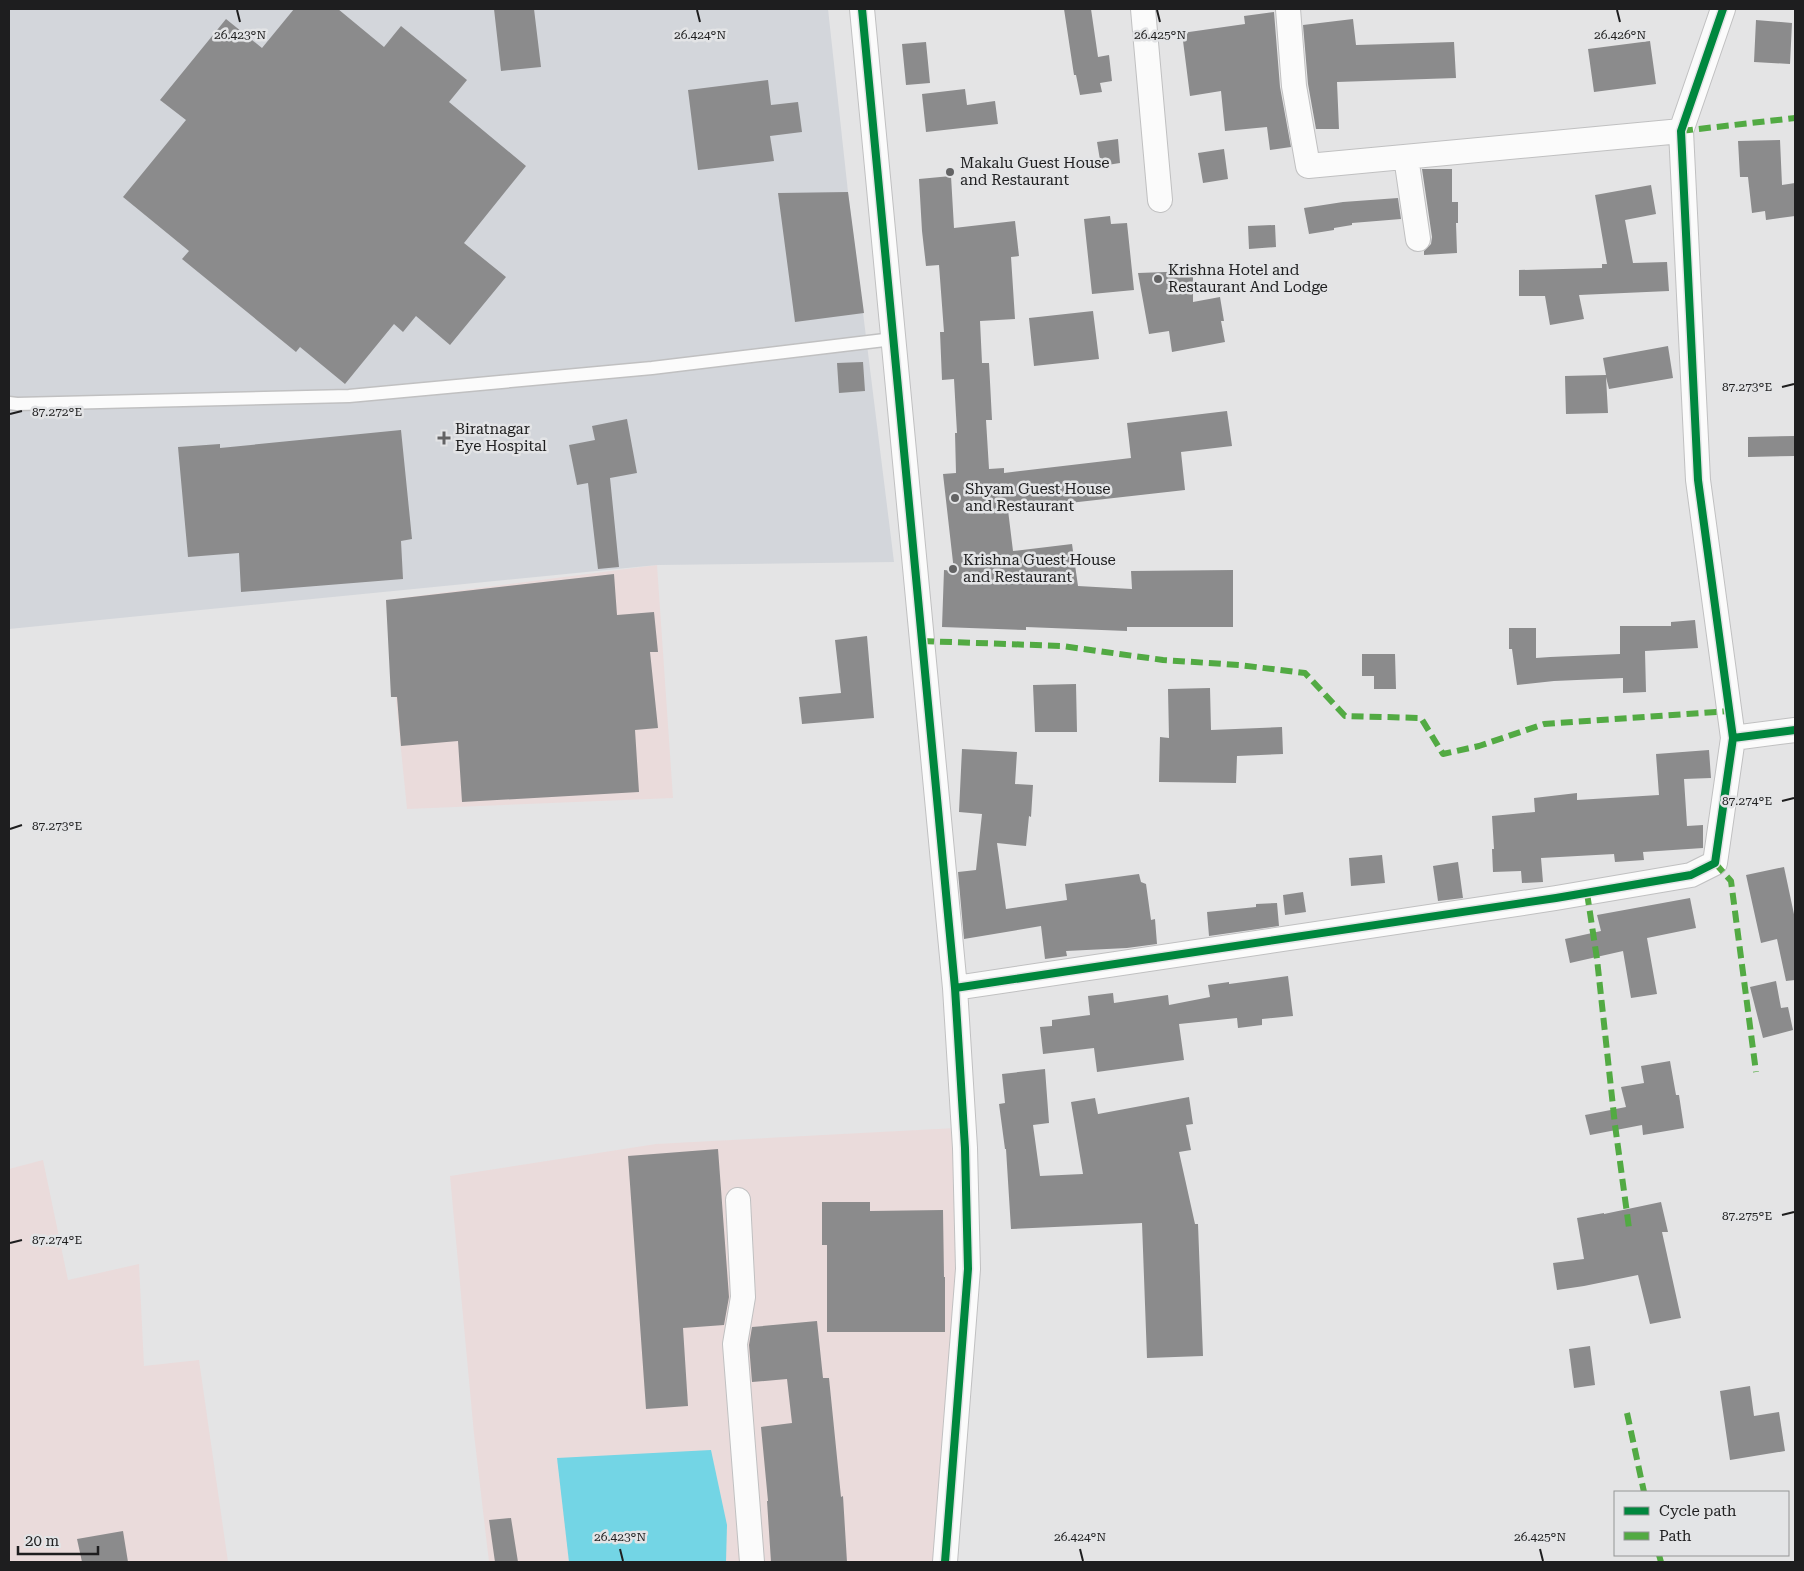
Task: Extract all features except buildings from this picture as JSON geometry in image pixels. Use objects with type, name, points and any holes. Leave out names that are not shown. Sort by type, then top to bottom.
[{"type":"street","points":[[862,9],[955,988],[965,1148],[968,1269],[946,1562]]},
{"type":"street","points":[[1143,9],[1160,200]]},
{"type":"street","points":[[1288,9],[1294,86],[1308,166],[1681,131]]},
{"type":"street","points":[[955,988],[1556,898],[1691,875],[1715,863],[1733,738],[1698,480],[1681,131],[1723,9]]},
{"type":"street","points":[[1406,157],[1418,239]]},
{"type":"street","points":[[1733,738],[1795,730]]},
{"type":"street","points":[[738,1200],[743,1297],[736,1344],[752,1562]]},
{"type":"lane","points":[[9,402],[17,404],[349,396],[652,368],[893,339]]},
{"type":"shaded area","name":"Biratnagar Eye Hospital","points":[[9,9],[828,9],[848,192],[894,562],[657,565],[9,629]]},
{"type":"shaded area","points":[[657,565],[673,798],[407,809],[386,600]]},
{"type":"shaded area","points":[[956,1128],[966,1273],[942,1562],[489,1562],[474,1434],[450,1176],[656,1144]]},
{"type":"shaded area","points":[[43,1160],[68,1280],[139,1264],[144,1366],[199,1360],[228,1562],[9,1562],[9,1169]]},
{"type":"water","points":[[711,1450],[727,1525],[726,1562],[569,1562],[557,1458]]},
{"type":"marked path","points":[[1681,131],[1795,118]]},
{"type":"marked path","points":[[922,641],[1062,646],[1163,660],[1239,665],[1305,673],[1345,716],[1421,718],[1443,754],[1479,746],[1544,724],[1729,711]]},
{"type":"marked path","points":[[1715,863],[1731,881],[1756,1072]]},
{"type":"marked path","points":[[1587,893],[1597,959],[1615,1125],[1629,1228]]},
{"type":"marked path","points":[[1627,1413],[1644,1491]]},
{"type":"marked path","points":[[1659,1556],[1661,1562]]},
{"type":"cycle path","points":[[862,9],[955,988],[965,1148],[968,1269],[945,1562]]},
{"type":"cycle path","points":[[1723,9],[1681,131],[1698,480],[1733,738]]},
{"type":"cycle path","points":[[955,988],[1556,898],[1691,875],[1715,863],[1733,738],[1795,730]]},
{"type":"place","name":"Makalu Guest House and Restaurant","points":[[950,172]]},
{"type":"place","name":"Krishna Hotel and Restaurant And Lodge","points":[[1158,279]]},
{"type":"place","name":"Biratnagar Eye Hospital","points":[[444,438]]},
{"type":"place","name":"Shyam Guest House and Restaurant","points":[[955,498]]},
{"type":"place","name":"Krishna Guest House and Restaurant","points":[[953,569]]}]
